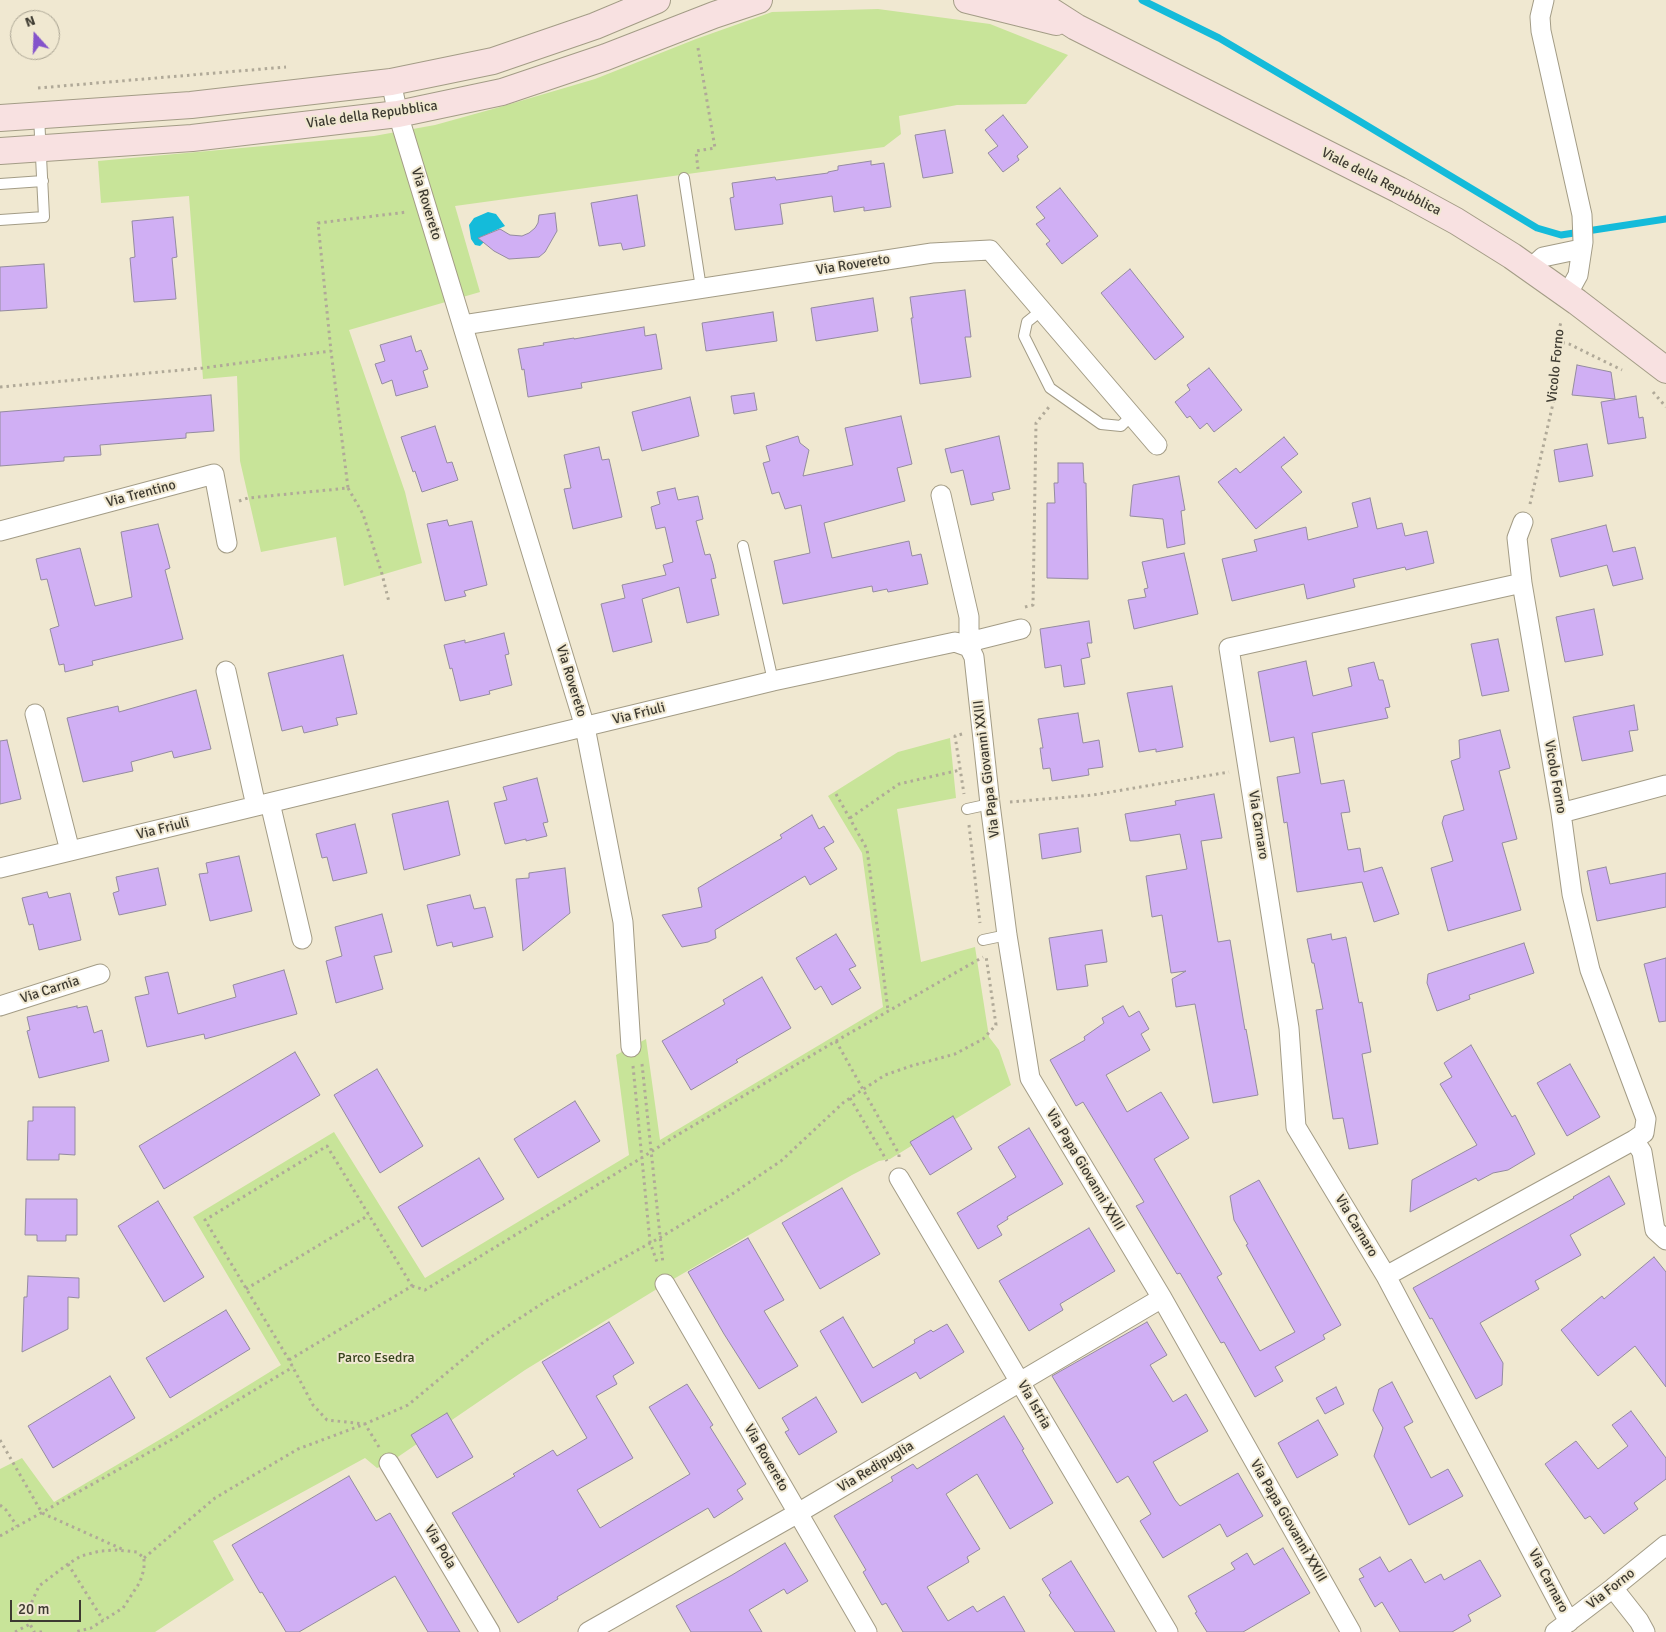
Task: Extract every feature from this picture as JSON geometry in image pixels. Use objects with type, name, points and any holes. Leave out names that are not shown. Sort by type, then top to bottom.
[{"type":"street","points":[[0,118],[191,105],[391,82],[493,61],[595,26],[657,0]]},
{"type":"street","name":"Viale della Repubblica","points":[[0,152],[192,138],[398,114],[502,92],[606,57],[714,15],[759,0]]},
{"type":"street","name":"Viale della Repubblica","points":[[967,0],[1076,27]]},
{"type":"street","name":"Viale della Repubblica","points":[[1034,0],[1076,27],[1399,190],[1456,221],[1572,298],[1658,379]]},
{"type":"street","points":[[1544,0],[1540,17],[1541,31],[1582,216],[1582,245],[1578,275],[1572,298]]},
{"type":"street","name":"Via Rovereto","points":[[391,82],[398,114],[585,727],[623,922],[631,1048]]},
{"type":"street","points":[[1530,269],[1543,257],[1582,245]]},
{"type":"street","name":"Via Rovereto","points":[[463,325],[932,253],[990,250],[1157,445]]},
{"type":"street","name":"Via Trentino","points":[[0,531],[214,474],[228,543]]},
{"type":"street","name":"Via Papa Giovanni XXIII","points":[[941,495],[969,617],[971,652],[990,804],[1030,1078],[1162,1298],[1351,1632]]},
{"type":"street","name":"Vicolo Forno","points":[[1523,522],[1517,538],[1522,584],[1561,814],[1572,894],[1590,970],[1646,1119],[1644,1133],[1634,1140]]},
{"type":"street","name":"Via Carnaro","points":[[1522,584],[1229,648],[1289,1028],[1296,1127],[1386,1276],[1562,1627]]},
{"type":"street","points":[[971,652],[977,640],[1021,629]]},
{"type":"street","name":"Via Friuli","points":[[0,868],[773,681],[955,642],[971,652]]},
{"type":"street","points":[[226,671],[302,939]]},
{"type":"street","points":[[34,714],[70,851]]},
{"type":"street","points":[[1561,814],[1666,784]]},
{"type":"street","name":"Via Carnia","points":[[0,1006],[100,974]]},
{"type":"street","points":[[1386,1276],[1634,1140],[1642,1152],[1661,1235]]},
{"type":"street","name":"Via Istria","points":[[899,1178],[1168,1632]]},
{"type":"street","name":"Via Rovereto","points":[[665,1284],[867,1632]]},
{"type":"street","name":"Via Redipuglia","points":[[588,1632],[798,1513],[1162,1298]]},
{"type":"street","name":"Via Pola","points":[[389,1463],[490,1632]]},
{"type":"street","name":"Via Forno","points":[[1562,1627],[1614,1588],[1666,1545]]},
{"type":"street","points":[[1614,1588],[1645,1632]]},
{"type":"lane","points":[[0,220],[44,217],[39,116]]},
{"type":"lane","points":[[0,184],[43,181]]},
{"type":"lane","points":[[685,181],[701,288]]},
{"type":"lane","points":[[1042,310],[1027,322],[1024,336],[1050,388],[1101,424],[1121,426],[1132,415]]},
{"type":"lane","points":[[743,546],[773,681]]},
{"type":"lane","points":[[966,809],[990,804]]},
{"type":"lane","points":[[983,940],[1008,935]]},
{"type":"path","points":[[685,181],[700,182],[696,151],[714,148],[696,39]]},
{"type":"path","points":[[34,88],[290,66]]},
{"type":"path","points":[[388,602],[382,574],[363,514],[348,488],[318,223],[428,210]]},
{"type":"path","name":"Vicolo Forno","points":[[1523,522],[1528,513],[1557,386],[1559,367],[1556,341],[1560,324],[1572,298]]},
{"type":"path","points":[[1556,341],[1569,344],[1623,371]]},
{"type":"path","points":[[0,387],[203,368],[331,351]]},
{"type":"path","points":[[1658,379],[1666,407]]},
{"type":"path","points":[[1021,629],[1024,608],[1034,605],[1036,423],[1058,394]]},
{"type":"path","points":[[220,507],[248,498],[348,488]]},
{"type":"path","points":[[990,804],[1093,794],[1249,769]]},
{"type":"path","points":[[850,818],[898,784],[960,770]]},
{"type":"path","points":[[836,794],[867,849],[888,1010]]},
{"type":"path","points":[[365,1424],[327,1420],[313,1405],[289,1360],[205,1220],[327,1146],[412,1286],[426,1290],[836,1041],[977,959],[986,956]]},
{"type":"path","points":[[144,1558],[215,1498],[298,1449],[365,1424],[408,1405],[486,1341],[546,1301],[661,1237],[732,1194],[781,1161],[862,1089],[885,1075],[955,1054],[968,1048],[982,1039],[996,1025],[996,1021]]},
{"type":"path","points":[[836,1041],[900,1154],[899,1178]]},
{"type":"path","points":[[631,1048],[641,1059],[665,1284]]},
{"type":"path","points":[[631,1048],[650,1242],[665,1284]]},
{"type":"path","points":[[850,1098],[885,1159],[899,1178]]},
{"type":"path","points":[[246,1289],[369,1215]]},
{"type":"path","points":[[289,1360],[412,1286]]},
{"type":"path","points":[[0,1536],[171,1440],[293,1367]]},
{"type":"path","points":[[0,1440],[42,1513],[127,1551]]},
{"type":"path","points":[[0,1505],[18,1526]]},
{"type":"path","points":[[42,1632],[34,1632],[30,1624],[30,1606],[39,1586],[81,1556],[100,1551],[137,1552],[144,1558],[144,1569],[140,1582],[123,1608],[91,1628],[75,1632]]},
{"type":"path","points":[[68,1564],[103,1620]]},
{"type":"path","points":[[15,1632],[30,1624]]},
{"type":"green space","points":[[878,9],[990,24],[1068,55],[1026,104],[957,105],[899,116],[901,134],[884,147],[455,206],[480,292],[349,330],[405,492],[422,563],[344,586],[336,537],[261,552],[240,461],[237,376],[203,379],[189,196],[101,203],[98,161],[374,136],[435,125],[595,79],[696,39],[772,12]]},
{"type":"green space","name":"Parco Esedra","points":[[950,738],[956,798],[897,809],[921,962],[975,947],[989,1037],[999,1050],[1011,1085],[890,1159],[879,1161],[852,1175],[665,1284],[525,1370],[389,1463],[377,1468],[365,1458],[213,1541],[234,1580],[155,1632],[0,1632],[0,1469],[22,1458],[54,1502],[281,1365],[193,1217],[334,1132],[425,1278],[629,1155],[616,1055],[646,1039],[660,1140],[883,1007],[862,853],[828,796],[898,752]]},
{"type":"water","points":[[488,212],[496,214],[505,226],[481,237],[484,242],[480,246],[475,245],[471,239],[469,225],[474,218]]},
{"type":"building","points":[[1003,115],[1028,147],[1017,156],[1019,160],[1003,172],[988,153],[998,146],[985,130]]},
{"type":"building","points":[[945,130],[953,173],[923,178],[915,135]]},
{"type":"building","points":[[871,161],[871,165],[884,163],[891,207],[864,211],[864,207],[834,212],[832,196],[780,204],[783,224],[735,230],[730,198],[734,197],[732,183],[775,177],[776,180],[828,173],[838,170],[838,166]]},
{"type":"building","points":[[1060,188],[1098,236],[1062,264],[1046,244],[1050,241],[1036,224],[1045,218],[1036,207]]},
{"type":"building","points":[[637,195],[645,246],[623,250],[621,243],[599,246],[591,203]]},
{"type":"building","points":[[555,213],[557,231],[545,252],[539,257],[509,259],[494,251],[478,238],[500,229],[510,235],[522,236],[535,228],[539,215]]},
{"type":"building","points":[[173,217],[177,257],[172,258],[176,299],[134,302],[130,258],[135,257],[132,221]]},
{"type":"building","points":[[44,264],[47,308],[0,311],[0,267]]},
{"type":"building","points":[[1130,269],[1184,337],[1155,360],[1101,293]]},
{"type":"building","points":[[965,290],[971,337],[965,337],[971,377],[920,384],[910,297]]},
{"type":"building","points":[[873,298],[878,331],[816,341],[811,308]]},
{"type":"building","points":[[773,312],[777,341],[706,351],[702,323]]},
{"type":"building","points":[[644,327],[645,336],[656,334],[662,369],[581,383],[582,388],[528,397],[524,369],[522,370],[518,349],[544,345],[543,343]]},
{"type":"building","points":[[411,336],[416,352],[421,350],[428,369],[423,371],[428,387],[396,396],[392,380],[382,384],[375,364],[385,361],[380,345]]},
{"type":"building","points":[[1577,365],[1611,372],[1615,399],[1572,395]]},
{"type":"building","points":[[1209,368],[1242,410],[1214,432],[1207,423],[1200,429],[1190,416],[1187,418],[1175,402],[1190,390],[1187,385]]},
{"type":"building","points":[[754,393],[757,410],[734,414],[731,396]]},
{"type":"building","points":[[211,395],[214,431],[186,433],[186,438],[100,445],[101,455],[64,457],[64,461],[0,466],[0,412]]},
{"type":"building","points":[[1636,396],[1639,418],[1643,417],[1646,438],[1608,444],[1601,402]]},
{"type":"building","points":[[690,397],[699,436],[642,451],[632,412]]},
{"type":"building","points":[[901,416],[912,464],[897,468],[905,501],[824,523],[832,558],[909,541],[912,556],[921,554],[928,584],[888,592],[887,589],[873,592],[872,586],[783,604],[774,561],[810,553],[801,505],[785,509],[779,492],[772,494],[763,463],[770,461],[766,446],[798,436],[800,443],[809,450],[803,476],[853,465],[845,428]]},
{"type":"building","points":[[435,426],[447,463],[452,462],[458,480],[422,492],[401,437]]},
{"type":"building","points":[[999,436],[1010,489],[992,493],[994,500],[971,505],[963,470],[951,473],[945,449]]},
{"type":"building","points":[[1284,437],[1298,454],[1281,467],[1302,492],[1256,529],[1218,482],[1236,468],[1240,473]]},
{"type":"building","points":[[1587,444],[1593,476],[1559,482],[1554,450]]},
{"type":"building","points":[[599,447],[602,460],[609,459],[622,517],[573,529],[564,489],[571,488],[564,455]]},
{"type":"building","points":[[1058,463],[1083,463],[1084,483],[1086,483],[1088,579],[1047,578],[1047,503],[1055,503],[1054,483],[1058,483]]},
{"type":"building","points":[[1179,476],[1185,510],[1181,511],[1185,544],[1167,548],[1163,519],[1130,516],[1133,485]]},
{"type":"building","points":[[675,488],[678,500],[698,496],[703,519],[696,521],[705,555],[710,554],[713,564],[716,578],[711,579],[719,615],[687,623],[679,587],[642,599],[652,642],[613,652],[601,604],[625,598],[622,585],[666,575],[663,565],[673,562],[665,527],[656,529],[651,507],[660,504],[657,492]]},
{"type":"building","points":[[1370,498],[1377,529],[1402,523],[1405,536],[1427,531],[1434,563],[1406,570],[1405,567],[1353,579],[1355,587],[1307,599],[1304,584],[1232,601],[1222,559],[1257,551],[1254,540],[1306,527],[1308,540],[1358,527],[1352,503]]},
{"type":"building","points":[[447,520],[449,526],[472,521],[487,585],[464,591],[466,596],[445,601],[427,524]]},
{"type":"building","points":[[158,524],[170,568],[165,570],[183,639],[92,661],[93,665],[65,672],[64,664],[59,665],[50,629],[59,626],[47,579],[41,580],[36,559],[80,548],[95,606],[132,597],[121,532]]},
{"type":"building","points":[[1606,525],[1613,552],[1635,547],[1643,579],[1613,586],[1607,565],[1560,577],[1551,539]]},
{"type":"building","points":[[1184,553],[1198,614],[1134,629],[1128,600],[1146,597],[1144,589],[1148,588],[1142,562]]},
{"type":"building","points":[[1594,609],[1603,655],[1565,662],[1556,617]]},
{"type":"building","points":[[1089,621],[1092,643],[1087,643],[1090,657],[1081,659],[1085,684],[1064,687],[1061,665],[1045,668],[1040,629]]},
{"type":"building","points":[[504,633],[509,654],[505,655],[512,685],[489,691],[490,694],[460,701],[444,645],[465,640],[465,643]]},
{"type":"building","points":[[1498,639],[1509,691],[1482,696],[1471,644]]},
{"type":"building","points":[[343,655],[357,714],[336,718],[338,725],[304,733],[302,726],[282,731],[268,673]]},
{"type":"building","points":[[1306,661],[1313,696],[1352,686],[1348,668],[1374,662],[1379,680],[1383,680],[1390,707],[1385,708],[1388,718],[1312,733],[1321,784],[1344,780],[1350,812],[1341,813],[1348,850],[1360,848],[1364,872],[1382,867],[1399,914],[1374,922],[1362,882],[1297,892],[1287,822],[1284,823],[1277,777],[1300,773],[1294,737],[1270,742],[1258,672]]},
{"type":"building","points":[[1172,686],[1183,747],[1156,752],[1156,749],[1139,752],[1127,693]]},
{"type":"building","points":[[196,690],[211,749],[174,758],[172,751],[131,762],[133,771],[83,782],[67,718],[118,706],[119,712]]},
{"type":"building","points":[[1634,705],[1638,730],[1629,731],[1633,751],[1582,761],[1573,717]]},
{"type":"building","points":[[1078,713],[1083,743],[1099,740],[1103,767],[1088,769],[1089,775],[1052,781],[1050,768],[1043,769],[1040,748],[1043,748],[1038,719]]},
{"type":"building","points":[[1500,730],[1510,768],[1499,771],[1517,839],[1502,843],[1521,910],[1448,931],[1431,868],[1453,861],[1442,823],[1444,816],[1464,810],[1451,761],[1460,758],[1459,740]]},
{"type":"building","points":[[7,740],[21,799],[0,804],[0,741]]},
{"type":"building","points":[[537,778],[548,822],[543,823],[547,836],[505,844],[494,803],[507,800],[503,787]]},
{"type":"building","points":[[1214,794],[1222,838],[1201,841],[1218,942],[1230,940],[1258,1095],[1213,1103],[1195,1004],[1176,1007],[1172,979],[1186,971],[1171,973],[1162,915],[1152,917],[1146,876],[1187,869],[1180,834],[1130,841],[1125,814],[1176,805],[1175,801]]},
{"type":"building","points":[[448,801],[460,855],[404,870],[392,814]]},
{"type":"building","points":[[812,815],[819,829],[824,826],[834,842],[824,848],[837,869],[810,885],[805,876],[715,930],[716,938],[708,942],[682,947],[662,915],[702,907],[698,888],[782,838],[780,835]]},
{"type":"building","points":[[355,824],[367,873],[333,881],[327,857],[322,858],[316,834]]},
{"type":"building","points":[[1078,828],[1081,852],[1042,859],[1039,834]]},
{"type":"building","points":[[239,856],[252,911],[210,921],[199,874],[208,873],[206,863]]},
{"type":"building","points":[[1606,867],[1610,884],[1666,873],[1666,907],[1597,921],[1587,871]]},
{"type":"building","points":[[158,868],[166,905],[119,915],[113,893],[119,891],[116,877]]},
{"type":"building","points":[[565,868],[570,913],[523,951],[516,879],[529,878],[529,873]]},
{"type":"building","points":[[47,892],[49,898],[70,893],[81,940],[39,950],[33,924],[29,925],[22,898]]},
{"type":"building","points":[[470,895],[474,909],[485,907],[493,937],[453,947],[452,942],[437,946],[427,905]]},
{"type":"building","points":[[382,914],[392,952],[374,956],[383,989],[336,1003],[326,961],[342,956],[335,927]]},
{"type":"building","points":[[1102,930],[1107,962],[1085,965],[1088,986],[1057,990],[1049,938]]},
{"type":"building","points":[[836,934],[856,966],[849,969],[861,988],[832,1005],[821,986],[815,990],[796,958]]},
{"type":"building","points":[[1331,934],[1332,940],[1346,937],[1359,1003],[1362,1002],[1371,1052],[1362,1054],[1378,1144],[1349,1149],[1343,1118],[1333,1119],[1316,1010],[1323,1009],[1307,939]]},
{"type":"building","points":[[1524,943],[1534,973],[1469,995],[1470,999],[1437,1011],[1427,983],[1428,974]]},
{"type":"building","points":[[1666,958],[1666,1021],[1659,1022],[1644,964]]},
{"type":"building","points":[[284,970],[297,1014],[205,1039],[204,1034],[147,1047],[135,997],[149,994],[145,977],[168,972],[178,1014],[236,997],[233,985]]},
{"type":"building","points":[[762,977],[791,1028],[736,1060],[738,1062],[691,1090],[662,1041],[725,1004],[723,1000]]},
{"type":"building","points":[[77,1006],[77,1008],[87,1006],[94,1033],[102,1030],[109,1061],[39,1078],[27,1031],[30,1030],[27,1017]]},
{"type":"building","points":[[1123,1006],[1129,1017],[1139,1011],[1149,1029],[1141,1034],[1150,1050],[1106,1075],[1127,1112],[1161,1092],[1189,1138],[1154,1159],[1222,1274],[1217,1277],[1260,1351],[1295,1332],[1234,1220],[1230,1196],[1259,1180],[1341,1325],[1323,1335],[1325,1339],[1275,1367],[1283,1381],[1255,1397],[1224,1342],[1221,1343],[1180,1273],[1177,1274],[1136,1206],[1144,1202],[1083,1102],[1076,1106],[1050,1060],[1085,1040],[1084,1037],[1104,1023],[1102,1018]]},
{"type":"building","points":[[1471,1045],[1512,1117],[1515,1115],[1535,1154],[1508,1170],[1493,1173],[1478,1181],[1476,1178],[1410,1212],[1412,1180],[1477,1145],[1440,1084],[1452,1077],[1444,1063]]},
{"type":"building","points":[[295,1052],[320,1095],[164,1189],[139,1146]]},
{"type":"building","points":[[1570,1064],[1600,1117],[1567,1136],[1537,1083]]},
{"type":"building","points":[[377,1069],[423,1146],[380,1173],[334,1095]]},
{"type":"building","points":[[575,1101],[600,1141],[538,1178],[514,1139]]},
{"type":"building","points":[[33,1107],[75,1107],[75,1155],[59,1154],[59,1160],[27,1160],[28,1121],[33,1121]]},
{"type":"building","points":[[953,1116],[972,1149],[930,1175],[910,1142]]},
{"type":"building","points":[[1029,1128],[1063,1184],[1007,1217],[1008,1219],[997,1226],[1002,1235],[978,1249],[957,1213],[1016,1177],[998,1147]]},
{"type":"building","points":[[479,1158],[504,1199],[422,1247],[398,1207]]},
{"type":"building","points":[[1609,1176],[1625,1204],[1570,1235],[1581,1255],[1535,1281],[1539,1289],[1480,1323],[1503,1363],[1502,1385],[1476,1399],[1432,1318],[1430,1319],[1413,1288],[1574,1198]]},
{"type":"building","points":[[842,1188],[880,1254],[820,1289],[782,1223]]},
{"type":"building","points":[[26,1199],[77,1199],[77,1235],[66,1235],[66,1241],[37,1241],[37,1235],[25,1235]]},
{"type":"building","points":[[158,1201],[204,1277],[164,1302],[118,1226]]},
{"type":"building","points":[[1089,1228],[1115,1271],[1060,1304],[1063,1310],[1029,1331],[999,1281]]},
{"type":"building","points":[[748,1238],[784,1300],[764,1311],[798,1366],[759,1389],[688,1272]]},
{"type":"building","points":[[1654,1257],[1666,1272],[1666,1387],[1635,1346],[1598,1376],[1561,1330],[1602,1296],[1604,1299]]},
{"type":"building","points":[[28,1276],[79,1278],[79,1298],[68,1297],[68,1329],[22,1352],[24,1297],[27,1297]]},
{"type":"building","points":[[226,1310],[250,1349],[170,1398],[146,1358]]},
{"type":"building","points":[[843,1317],[873,1368],[915,1343],[914,1340],[931,1330],[933,1332],[947,1324],[964,1352],[920,1379],[916,1372],[862,1403],[820,1331]]},
{"type":"building","points":[[609,1322],[634,1363],[613,1376],[617,1384],[596,1396],[633,1458],[577,1490],[600,1528],[690,1474],[649,1407],[687,1384],[713,1425],[710,1427],[746,1484],[737,1490],[743,1499],[714,1518],[708,1508],[557,1597],[558,1599],[518,1623],[452,1513],[515,1476],[513,1474],[553,1450],[557,1456],[587,1438],[542,1362]]},
{"type":"building","points":[[1147,1322],[1167,1355],[1150,1365],[1173,1402],[1186,1394],[1208,1431],[1153,1462],[1175,1500],[1180,1506],[1238,1473],[1263,1516],[1227,1537],[1220,1524],[1163,1558],[1140,1521],[1151,1514],[1128,1476],[1117,1483],[1052,1376]]},
{"type":"building","points":[[110,1376],[135,1418],[53,1468],[28,1426]]},
{"type":"building","points":[[1392,1382],[1413,1422],[1404,1427],[1431,1478],[1448,1469],[1463,1496],[1409,1525],[1374,1456],[1383,1428],[1373,1410],[1379,1389]]},
{"type":"building","points":[[1336,1387],[1344,1404],[1325,1414],[1316,1398]]},
{"type":"building","points":[[816,1397],[837,1432],[799,1455],[785,1432],[789,1430],[782,1418]]},
{"type":"building","points":[[1631,1411],[1666,1458],[1666,1479],[1634,1503],[1638,1509],[1604,1534],[1590,1516],[1585,1519],[1545,1464],[1576,1441],[1598,1469],[1628,1446],[1612,1425]]},
{"type":"building","points":[[447,1413],[473,1457],[437,1478],[411,1435]]},
{"type":"building","points":[[1004,1416],[1053,1503],[1010,1529],[977,1474],[946,1494],[980,1549],[967,1557],[969,1562],[927,1587],[948,1621],[973,1606],[977,1612],[1004,1596],[1025,1632],[903,1632],[886,1603],[882,1605],[863,1572],[866,1570],[834,1516],[893,1481],[891,1477],[913,1464],[917,1469]]},
{"type":"building","points":[[1318,1420],[1338,1455],[1297,1478],[1278,1443]]},
{"type":"building","points":[[349,1476],[376,1521],[390,1513],[460,1632],[428,1632],[395,1576],[299,1632],[286,1632],[262,1592],[260,1593],[232,1545]]},
{"type":"building","points":[[785,1543],[808,1581],[787,1594],[784,1589],[749,1610],[762,1632],[691,1632],[676,1606]]},
{"type":"building","points":[[1283,1548],[1310,1593],[1243,1632],[1207,1632],[1195,1613],[1197,1612],[1188,1596],[1235,1569],[1231,1563],[1247,1553],[1254,1565]]},
{"type":"building","points":[[1380,1557],[1389,1572],[1411,1559],[1425,1583],[1441,1574],[1444,1580],[1480,1560],[1501,1596],[1468,1615],[1471,1621],[1452,1632],[1400,1632],[1382,1602],[1375,1607],[1359,1579],[1364,1577],[1359,1569]]},
{"type":"building","points":[[1071,1561],[1115,1632],[1075,1632],[1049,1595],[1051,1593],[1042,1579]]},
{"type":"waterway","points":[[1142,0],[1219,38],[1537,228],[1561,235],[1666,219]]}]
